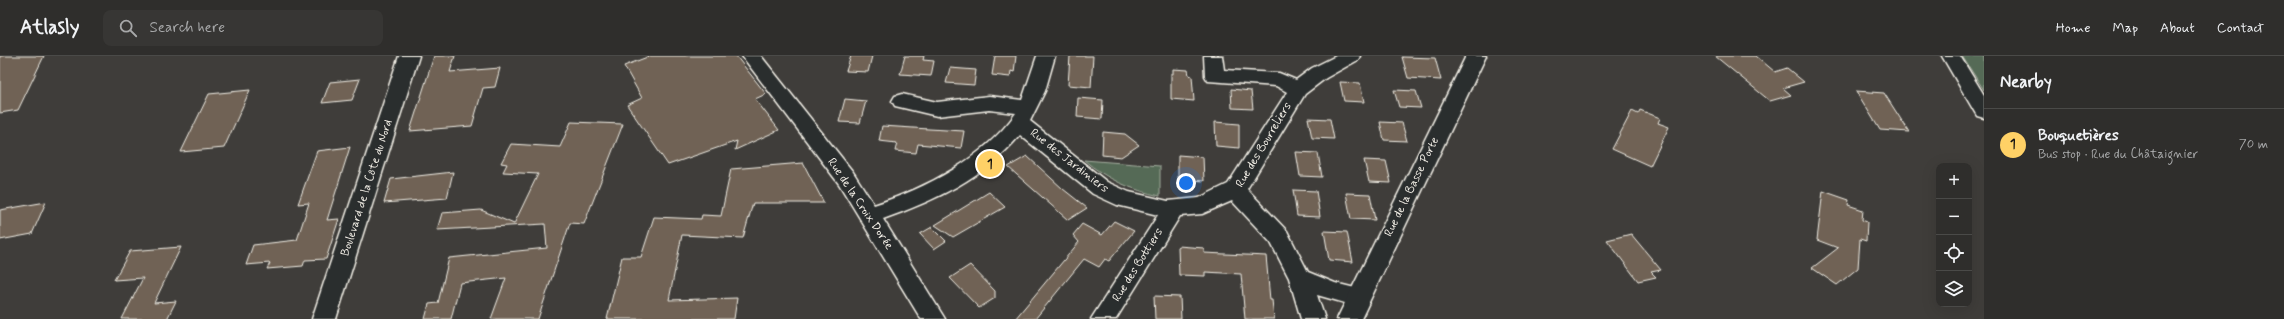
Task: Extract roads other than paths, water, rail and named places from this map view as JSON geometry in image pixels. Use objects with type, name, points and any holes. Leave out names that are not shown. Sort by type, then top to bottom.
[{"type":"street","name":"Boulevard de la Côte du Nord","points":[[324,319],[409,56]]},
{"type":"street","name":"Rue de la Croix Dorée","points":[[751,56],[846,178],[933,319]]},
{"type":"street","points":[[870,215],[927,194],[965,170],[1023,115],[1037,88],[1046,56]]},
{"type":"street","points":[[1213,56],[1215,76],[1279,80],[1298,89]]},
{"type":"street","name":"Rue des Bourreliers","points":[[1313,319],[1300,278],[1279,237],[1235,190],[1298,89],[1319,73],[1351,56]]},
{"type":"street","name":"Rue de la Basse Porte","points":[[1349,319],[1476,56]]},
{"type":"street","points":[[1951,56],[1984,111]]},
{"type":"street","points":[[902,101],[937,109],[989,103],[1023,115]]},
{"type":"street","name":"Rue des Jardiniers","points":[[1023,115],[1100,188],[1124,199],[1168,209],[1202,206],[1235,190]]},
{"type":"street","name":"Rue des Bottiers","points":[[1103,319],[1169,216],[1168,209]]},
{"type":"street","points":[[1300,278],[1332,291],[1359,298]]},
{"type":"place","name":"Bouquetières","points":[[990,164]]}]
